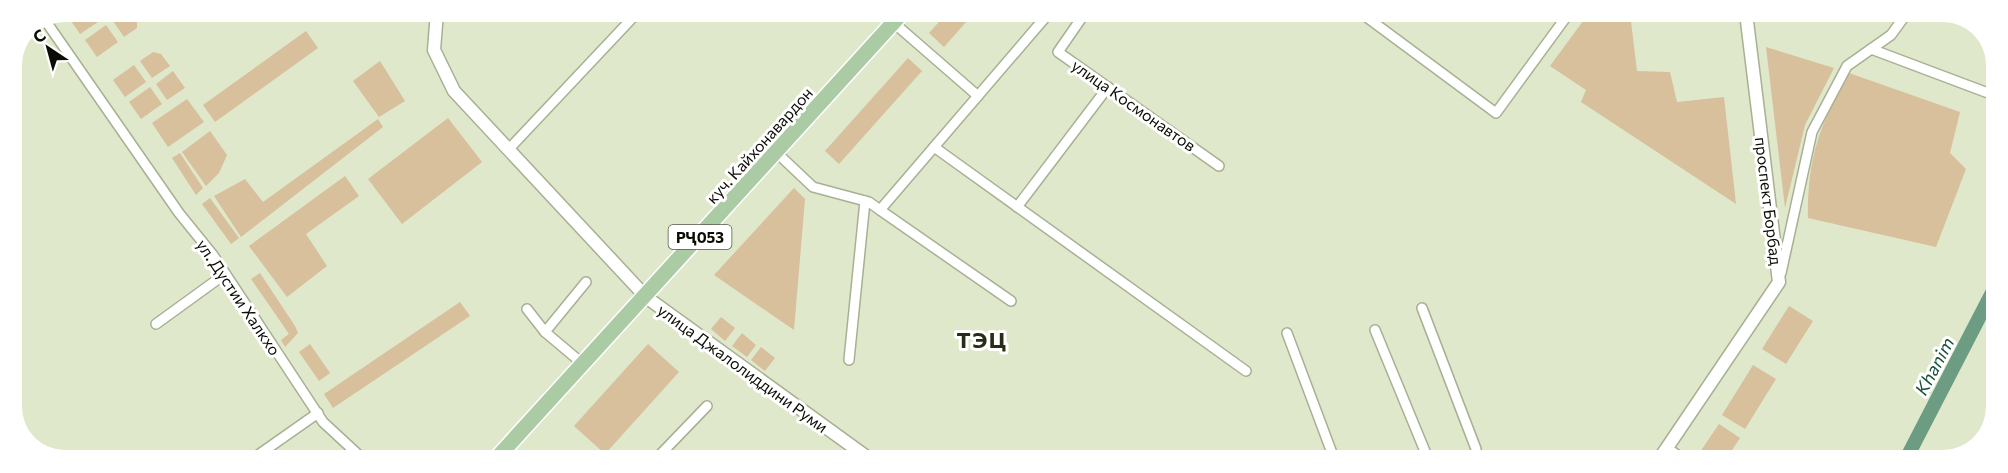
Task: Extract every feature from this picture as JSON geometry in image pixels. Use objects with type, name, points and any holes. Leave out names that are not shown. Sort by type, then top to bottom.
[{"type":"main road","name":"куч. Кайхонавардон","points":[[504,450],[895,22]]},
{"type":"street","name":"улица Джалолиддини Руми","points":[[435,22],[434,50],[454,91],[645,297],[856,450]]},
{"type":"street","points":[[508,150],[629,22]]},
{"type":"street","points":[[903,22],[978,96]]},
{"type":"street","points":[[880,210],[1041,22]]},
{"type":"street","name":"улица Космонавтов","points":[[1079,22],[1058,52],[1219,166]]},
{"type":"street","points":[[1373,22],[1496,113],[1562,22]]},
{"type":"street","name":"проспект Борбад","points":[[1667,448],[1779,282],[1747,22]]},
{"type":"street","points":[[1779,282],[1812,132],[1847,66],[1891,35],[1900,22]]},
{"type":"street","name":"ул. Дустии Халкхо","points":[[49,26],[225,274],[318,413],[354,450]]},
{"type":"street","points":[[1871,49],[1985,92]]},
{"type":"street","points":[[1017,207],[1108,87]]},
{"type":"street","points":[[934,147],[1246,371]]},
{"type":"street","points":[[776,153],[813,188],[865,201],[1011,301]]},
{"type":"street","points":[[849,360],[865,201]]},
{"type":"street","points":[[156,324],[225,274]]},
{"type":"street","points":[[545,332],[586,282]]},
{"type":"street","points":[[528,309],[545,332],[583,364]]},
{"type":"street","points":[[1422,309],[1476,449]]},
{"type":"street","points":[[1376,330],[1425,450]]},
{"type":"street","points":[[1287,333],[1331,450]]},
{"type":"street","points":[[665,450],[707,406]]},
{"type":"street","points":[[265,450],[318,413]]},
{"type":"shaded area","points":[[72,22],[98,22],[80,34]]},
{"type":"shaded area","points":[[114,22],[137,22],[137,28],[124,37]]},
{"type":"shaded area","points":[[939,22],[966,22],[944,47],[929,33]]},
{"type":"shaded area","points":[[1582,22],[1631,22],[1637,71],[1670,72],[1677,102],[1724,97],[1736,204],[1581,102],[1586,90],[1550,66]]},
{"type":"shaded area","points":[[106,25],[118,42],[97,57],[85,40]]},
{"type":"shaded area","points":[[306,31],[318,48],[215,122],[203,105]]},
{"type":"shaded area","points":[[1766,47],[1834,68],[1805,125],[1785,208]]},
{"type":"shaded area","points":[[153,52],[161,54],[170,66],[152,78],[140,61]]},
{"type":"shaded area","points":[[908,58],[922,71],[839,164],[825,151]]},
{"type":"shaded area","points":[[380,61],[405,101],[379,117],[353,81]]},
{"type":"shaded area","points":[[134,65],[146,82],[125,97],[113,80]]},
{"type":"shaded area","points":[[173,71],[185,88],[167,100],[156,84]]},
{"type":"shaded area","points":[[1849,73],[1960,112],[1950,153],[1966,169],[1936,247],[1808,218],[1810,177],[1817,142],[1830,109]]},
{"type":"shaded area","points":[[150,87],[162,104],[141,119],[129,102]]},
{"type":"shaded area","points":[[187,99],[204,122],[168,147],[152,123]]},
{"type":"shaded area","points":[[448,118],[482,162],[402,224],[368,179]]},
{"type":"shaded area","points":[[378,119],[383,127],[241,237],[214,196],[245,179],[263,202]]},
{"type":"shaded area","points":[[210,131],[227,155],[219,173],[206,186],[182,152]]},
{"type":"shaded area","points":[[180,153],[203,188],[196,195],[172,158]]},
{"type":"shaded area","points":[[345,176],[359,196],[306,234],[327,266],[287,297],[249,246]]},
{"type":"shaded area","points":[[794,188],[805,199],[794,330],[714,275]]},
{"type":"shaded area","points":[[210,198],[239,238],[231,244],[202,204]]},
{"type":"shaded area","points":[[260,273],[298,333],[285,347],[281,340],[289,334],[251,279]]},
{"type":"shaded area","points":[[460,302],[470,316],[333,408],[324,394]]},
{"type":"shaded area","points":[[1789,306],[1813,321],[1786,364],[1762,349]]},
{"type":"shaded area","points":[[721,317],[735,328],[725,341],[711,329]]},
{"type":"shaded area","points":[[742,333],[756,345],[747,357],[732,346]]},
{"type":"shaded area","points":[[310,344],[330,373],[319,381],[299,352]]},
{"type":"shaded area","points":[[648,344],[679,372],[609,450],[601,450],[574,426]]},
{"type":"shaded area","points":[[761,347],[775,358],[765,371],[751,360]]},
{"type":"shaded area","points":[[1753,365],[1776,379],[1745,429],[1722,415]]},
{"type":"shaded area","points":[[1719,424],[1740,438],[1732,450],[1701,450]]},
{"type":"waterway","name":"Khanim","points":[[1911,450],[1986,305]]},
{"type":"district","name":"ТЭЦ","points":[[982,339]]}]
